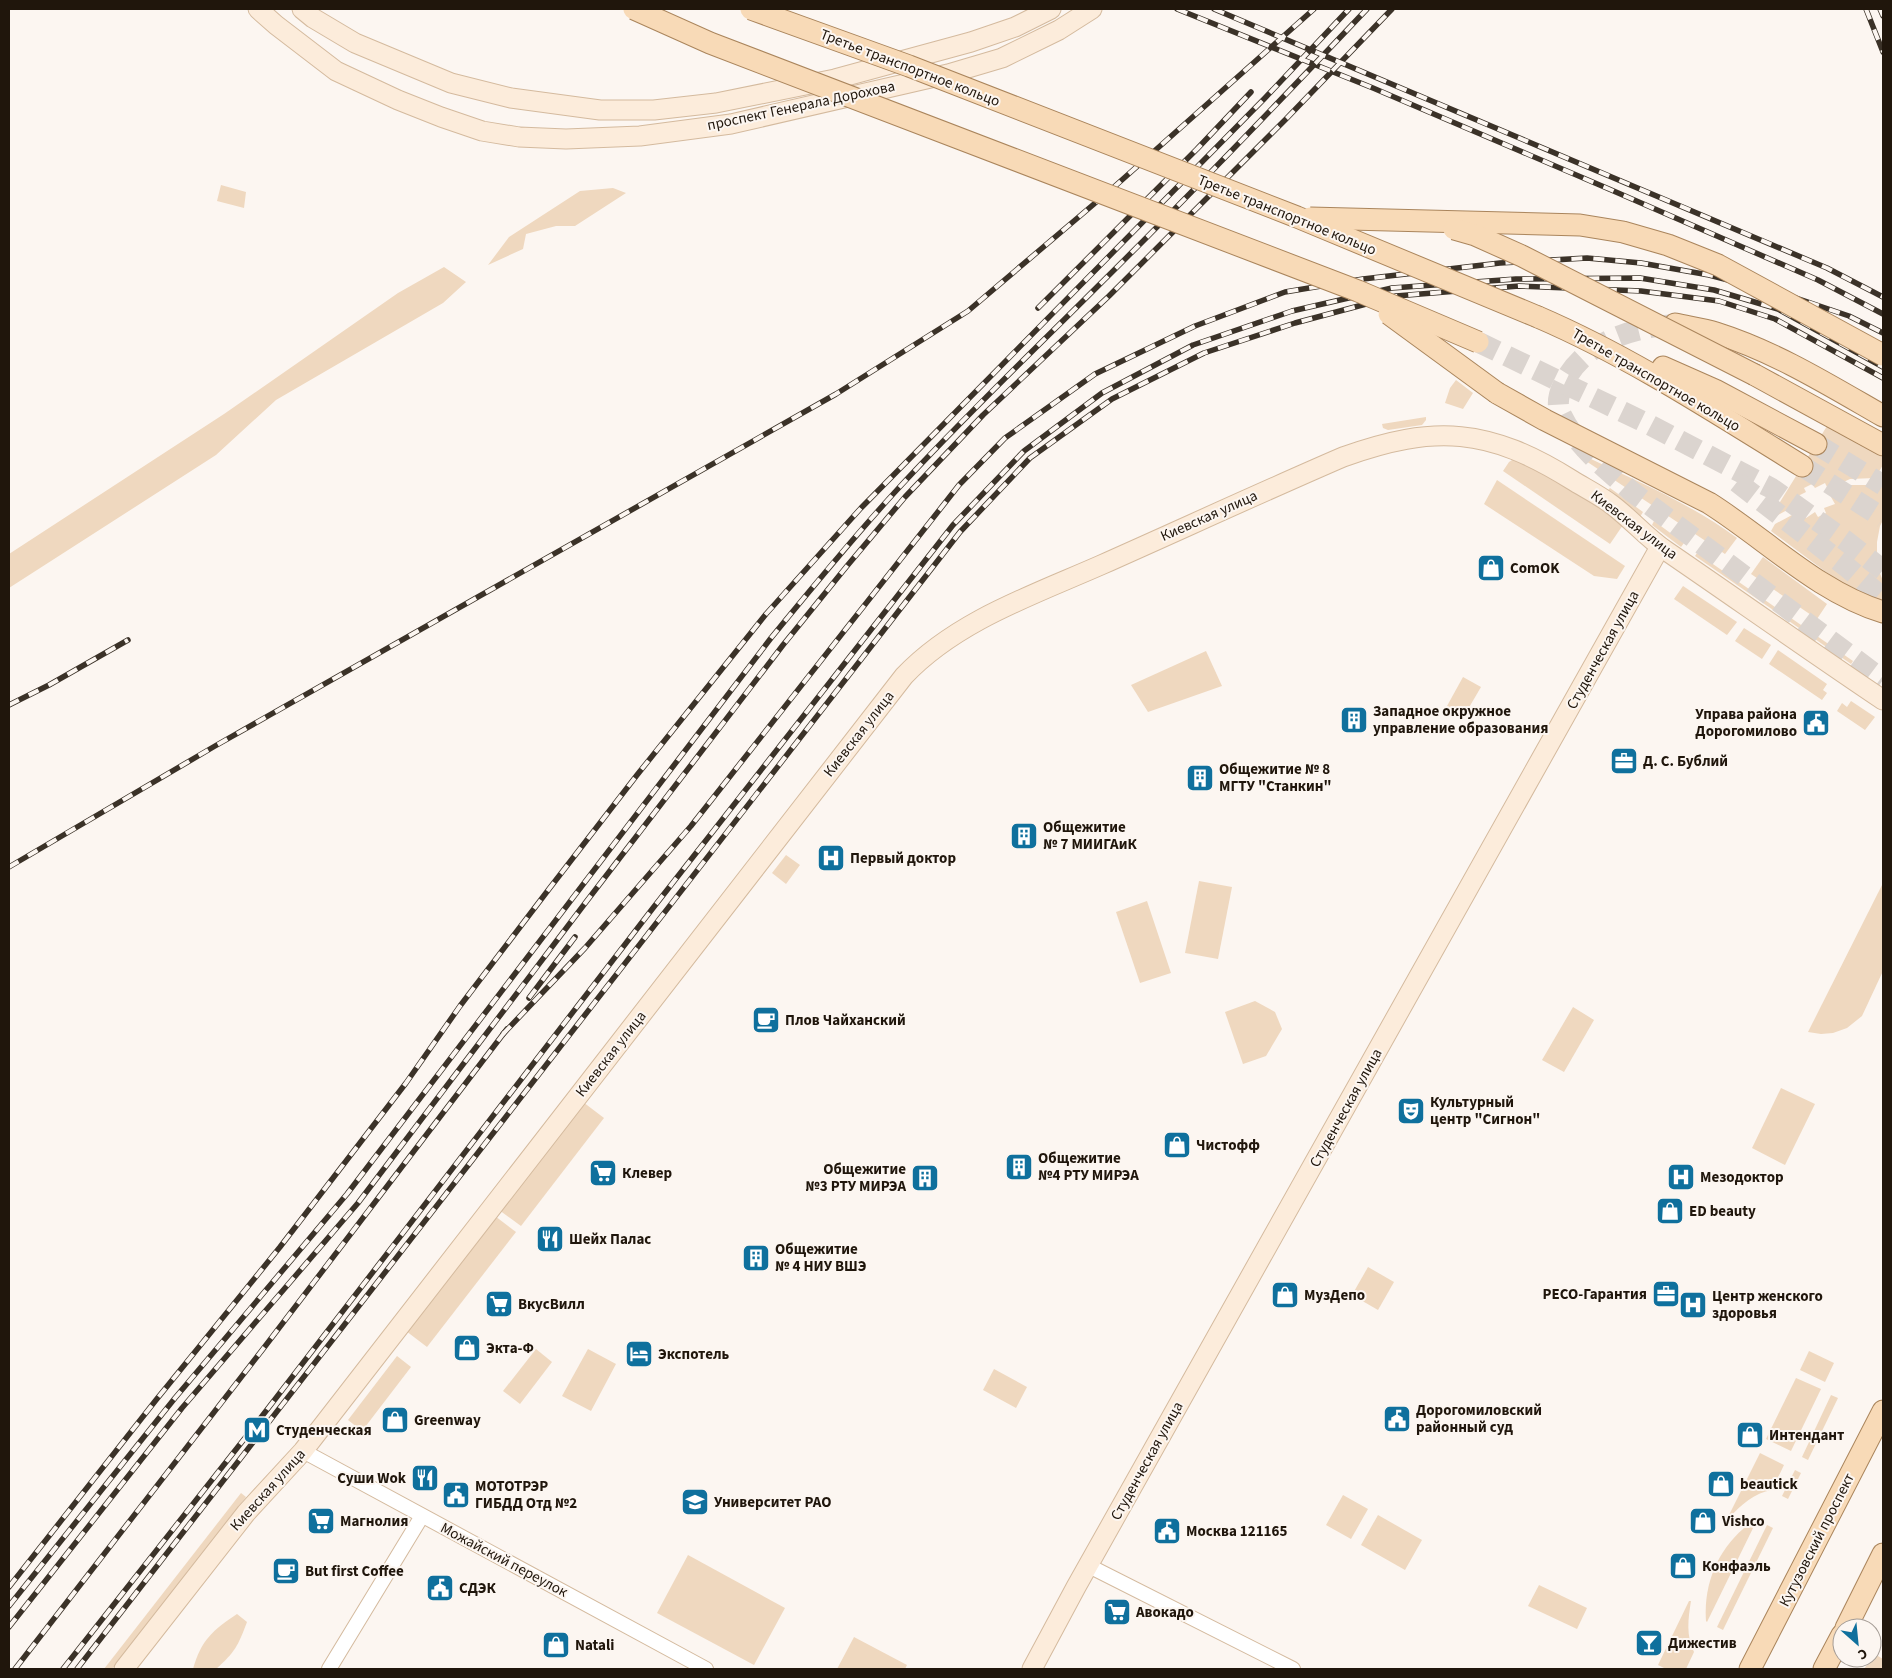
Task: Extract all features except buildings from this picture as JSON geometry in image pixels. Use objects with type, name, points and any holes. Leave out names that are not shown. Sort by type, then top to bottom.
[{"type":"main road","points":[[634,9],[710,43],[1358,291],[1478,342]]},
{"type":"main road","name":"Третье транспортное кольцо","points":[[751,9],[909,66],[1297,217],[1538,317],[1569,331],[1677,388],[1802,466]]},
{"type":"main road","points":[[1297,217],[1580,225],[1622,232],[1650,240],[1718,265],[1883,355]]},
{"type":"main road","points":[[1427,222],[1475,235],[1522,256],[1755,375],[1883,445]]},
{"type":"main road","points":[[1358,291],[1497,393],[1545,420],[1709,503],[1730,516],[1806,572],[1838,591],[1883,612]]},
{"type":"main road","points":[[1675,324],[1714,333],[1754,348],[1801,369],[1883,416]]},
{"type":"main road","points":[[1569,331],[1638,356],[1715,390],[1816,444]]},
{"type":"main road","name":"Кутузовский проспект","points":[[1750,1669],[1883,1411]]},
{"type":"main road","points":[[1851,1618],[1883,1554]]},
{"type":"main road","points":[[1824,1669],[1832,1654]]},
{"type":"street","name":"проспект Генерала Дорохова","points":[[258,9],[276,26],[336,71],[398,100],[482,131],[518,136],[566,139],[640,136],[731,124],[948,74],[1002,58],[1059,30],[1092,9]]},
{"type":"street","name":"проспект Генерала Дорохова","points":[[302,9],[313,18],[355,43],[451,83],[511,98],[600,110],[654,110],[716,102],[835,79],[971,42],[1015,27],[1051,9]]},
{"type":"street","name":"Киевская улица","points":[[124,1669],[246,1512],[303,1451],[904,676],[921,658],[956,632],[1335,460],[1377,445],[1412,438],[1435,435],[1468,437],[1511,447],[1542,461],[1610,503],[1660,547],[1883,700]]},
{"type":"street","name":"Студенческая улица","points":[[1032,1669],[1660,547]]},
{"type":"street","name":"Можайский переулок","points":[[303,1451],[706,1669]]},
{"type":"street","points":[[329,1669],[422,1516]]},
{"type":"street","points":[[1089,1566],[1293,1669]]},
{"type":"shaded area","points":[[221,185],[246,192],[244,208],[217,201]]},
{"type":"shaded area","points":[[613,188],[626,193],[575,226],[556,226],[526,234],[523,249],[488,265],[509,237],[580,191]]},
{"type":"shaded area","points":[[444,267],[466,282],[443,303],[276,400],[216,455],[9,588],[9,554],[224,414],[398,293]]},
{"type":"shaded area","points":[[1456,380],[1473,393],[1463,409],[1445,403],[1450,388]]},
{"type":"shaded area","points":[[1426,417],[1422,425],[1388,430],[1383,428],[1382,424]]},
{"type":"shaded area","points":[[1827,426],[1883,457],[1883,465],[1875,478],[1850,479],[1827,487],[1825,483],[1815,488],[1812,484],[1804,488],[1806,492],[1796,497],[1798,502],[1788,507],[1789,509],[1776,516],[1772,515]]},
{"type":"shaded area","points":[[1577,452],[1680,502],[1737,538],[1725,554],[1577,455]]},
{"type":"shaded area","points":[[1515,458],[1571,488],[1623,525],[1610,544],[1503,471],[1509,462]]},
{"type":"shaded area","points":[[1497,480],[1625,566],[1617,579],[1594,576],[1484,504]]},
{"type":"shaded area","points":[[1851,485],[1879,485],[1883,487],[1883,520],[1877,542],[1877,566],[1883,581],[1883,602],[1856,591],[1830,575],[1771,531],[1775,524],[1792,515],[1794,518],[1803,511],[1806,518],[1815,512],[1818,517],[1826,513],[1824,508],[1835,504],[1831,497],[1841,494],[1840,491]]},
{"type":"shaded area","points":[[1610,488],[1643,512],[1640,517],[1608,490]]},
{"type":"shaded area","points":[[1654,521],[1684,543],[1681,547],[1652,525]]},
{"type":"shaded area","points":[[1697,553],[1853,661],[1851,664],[1695,556]]},
{"type":"shaded area","points":[[1763,557],[1827,604],[1817,619],[1751,574]]},
{"type":"shaded area","points":[[1683,586],[1737,622],[1727,635],[1674,599]]},
{"type":"shaded area","points":[[1744,628],[1771,645],[1762,659],[1735,641]]},
{"type":"shaded area","points":[[1778,650],[1827,684],[1823,690],[1827,693],[1822,700],[1769,664]]},
{"type":"shaded area","points":[[1206,651],[1222,686],[1148,712],[1131,685]]},
{"type":"shaded area","points":[[1463,677],[1481,687],[1464,716],[1447,706]]},
{"type":"shaded area","points":[[1851,701],[1875,717],[1865,730],[1837,711],[1842,703],[1847,707]]},
{"type":"shaded area","points":[[786,855],[800,865],[786,884],[772,873]]},
{"type":"shaded area","points":[[1199,881],[1232,887],[1218,959],[1185,953]]},
{"type":"shaded area","points":[[1883,883],[1883,971],[1862,1016],[1847,1028],[1833,1033],[1808,1032]]},
{"type":"shaded area","points":[[1147,901],[1171,973],[1140,983],[1116,912]]},
{"type":"shaded area","points":[[1255,1001],[1275,1012],[1282,1029],[1266,1056],[1243,1064],[1225,1012]]},
{"type":"shaded area","points":[[1573,1007],[1594,1020],[1564,1072],[1542,1060]]},
{"type":"shaded area","points":[[1781,1088],[1815,1104],[1785,1165],[1752,1148]]},
{"type":"shaded area","points":[[583,1102],[604,1118],[521,1226],[499,1210]]},
{"type":"shaded area","points":[[495,1216],[516,1232],[427,1347],[406,1331]]},
{"type":"shaded area","points":[[1368,1267],[1394,1282],[1378,1310],[1352,1295]]},
{"type":"shaded area","points":[[536,1349],[552,1362],[520,1404],[503,1391]]},
{"type":"shaded area","points":[[588,1349],[616,1364],[591,1411],[562,1396]]},
{"type":"shaded area","points":[[1809,1351],[1834,1363],[1825,1382],[1800,1370]]},
{"type":"shaded area","points":[[397,1356],[411,1367],[362,1431],[348,1420]]},
{"type":"shaded area","points":[[994,1369],[1027,1387],[1016,1408],[983,1390]]},
{"type":"shaded area","points":[[1796,1378],[1821,1389],[1791,1451],[1766,1439]]},
{"type":"shaded area","points":[[1831,1395],[1838,1398],[1808,1460],[1802,1457]]},
{"type":"shaded area","points":[[1760,1453],[1784,1465],[1772,1490],[1748,1500],[1729,1518],[1728,1517]]},
{"type":"shaded area","points":[[1795,1470],[1801,1473],[1788,1499],[1782,1496]]},
{"type":"shaded area","points":[[241,1493],[246,1497],[112,1669],[104,1669]]},
{"type":"shaded area","points":[[1343,1495],[1368,1509],[1351,1539],[1326,1525]]},
{"type":"shaded area","points":[[1378,1515],[1422,1540],[1405,1570],[1361,1545]]},
{"type":"shaded area","points":[[1756,1519],[1707,1622],[1706,1606],[1708,1591],[1717,1563],[1733,1539]]},
{"type":"shaded area","points":[[1767,1525],[1773,1528],[1723,1630],[1717,1627]]},
{"type":"shaded area","points":[[688,1555],[785,1608],[754,1665],[657,1613]]},
{"type":"shaded area","points":[[1539,1585],[1587,1608],[1577,1629],[1528,1606]]},
{"type":"shaded area","points":[[1689,1601],[1691,1601],[1689,1634],[1694,1652],[1686,1669],[1666,1669],[1658,1665]]},
{"type":"shaded area","points":[[237,1614],[247,1622],[238,1643],[228,1658],[216,1669],[193,1669],[204,1643],[221,1625]]},
{"type":"shaded area","points":[[854,1637],[907,1665],[905,1669],[837,1669]]},
{"type":"shaded area","points":[[1883,1659],[1883,1669],[1864,1669],[1882,1668]]},
{"type":"tunnel","points":[[1670,325],[1624,334],[1595,348],[1583,358],[1572,369],[1560,393],[1559,408],[1566,424],[1591,455],[1631,491],[1883,680]]},
{"type":"tunnel","points":[[1478,342],[1648,424],[1771,488],[1846,541],[1883,570]]},
{"type":"tunnel","points":[[1816,444],[1883,485]]},
{"type":"tunnel","points":[[1802,466],[1883,518]]},
{"type":"tunnel","points":[[1737,482],[1848,568],[1883,598]]},
{"type":"railway","points":[[1177,9],[1373,88],[1609,189],[1818,280],[1883,314]]},
{"type":"railway","points":[[1214,9],[1827,268],[1883,297]]},
{"type":"railway","points":[[9,867],[215,746],[836,394],[968,311],[1114,187],[1314,9]]},
{"type":"railway","points":[[9,1587],[156,1400],[280,1247],[406,1083],[460,1006],[549,889],[637,775],[766,614],[861,508],[1265,98],[1349,9]]},
{"type":"railway","points":[[9,1606],[175,1398],[347,1194],[771,638],[847,546],[944,440],[1165,218],[1367,9]]},
{"type":"railway","points":[[9,1627],[182,1408],[358,1203],[783,645],[905,497],[983,415],[1109,296],[1286,119],[1392,9]]},
{"type":"railway","points":[[1866,9],[1883,52]]},
{"type":"railway","points":[[1880,9],[1883,16]]},
{"type":"railway","points":[[1038,308],[1197,149],[1251,92]]},
{"type":"railway","points":[[503,1034],[585,948],[691,826],[959,485],[1005,438],[1095,374],[1195,326],[1285,292],[1363,279],[1500,263],[1587,258],[1641,263],[1709,275],[1793,297],[1849,316],[1883,333]]},
{"type":"railway","points":[[63,1669],[256,1424],[653,908],[953,525],[1024,451],[1102,393],[1193,345],[1292,311],[1392,288],[1516,279],[1640,278],[1714,290],[1778,309],[1883,367]]},
{"type":"railway","points":[[77,1669],[960,532],[1030,458],[1112,399],[1204,353],[1295,323],[1396,296],[1519,286],[1641,291],[1719,301],[1775,319],[1883,378]]},
{"type":"railway","points":[[9,705],[49,685],[128,640]]},
{"type":"railway","points":[[529,998],[575,937]]},
{"type":"railway","points":[[15,1669],[263,1349],[507,1029]]},
{"type":"place","name":"ComOK","points":[[1491,568]]},
{"type":"place","name":"Западное окружное управление образования","points":[[1354,720]]},
{"type":"place","name":"Управа района Дорогомилово","points":[[1816,723]]},
{"type":"place","name":"Д. С. Бублий","points":[[1624,761]]},
{"type":"place","name":"Общежитие № 8 МГТУ \"Станкин\"","points":[[1200,778]]},
{"type":"place","name":"Общежитие № 7 МИИГАиК","points":[[1024,836]]},
{"type":"place","name":"Первый доктор","points":[[831,858]]},
{"type":"place","name":"Плов Чайханский","points":[[766,1020]]},
{"type":"place","name":"Культурный центр \"Сигнон\"","points":[[1411,1111]]},
{"type":"place","name":"Чистофф","points":[[1177,1145]]},
{"type":"place","name":"Общежитие №4 РТУ МИРЭА","points":[[1019,1167]]},
{"type":"place","name":"Клевер","points":[[603,1173]]},
{"type":"place","name":"Мезодоктор","points":[[1681,1177]]},
{"type":"place","name":"Общежитие №3 РТУ МИРЭА","points":[[925,1178]]},
{"type":"place","name":"ED beauty","points":[[1670,1211]]},
{"type":"place","name":"Шейх Палас","points":[[550,1239]]},
{"type":"place","name":"Общежитие № 4 НИУ ВШЭ","points":[[756,1258]]},
{"type":"place","name":"РЕСО-Гарантия","points":[[1666,1294]]},
{"type":"place","name":"МузДепо","points":[[1285,1295]]},
{"type":"place","name":"ВкусВилл","points":[[499,1304]]},
{"type":"place","name":"Центр женского здоровья","points":[[1693,1305]]},
{"type":"place","name":"Экта-Ф","points":[[467,1348]]},
{"type":"place","name":"Экспотель","points":[[639,1354]]},
{"type":"place","name":"Дорогомиловский районный суд","points":[[1397,1419]]},
{"type":"place","name":"Greenway","points":[[395,1420]]},
{"type":"place","name":"Студенческая","points":[[257,1430]]},
{"type":"place","name":"Интендант","points":[[1750,1435]]},
{"type":"place","name":"Суши Wok","points":[[425,1478]]},
{"type":"place","name":"beautick","points":[[1721,1484]]},
{"type":"place","name":"МОТОТРЭР ГИБДД Отд №2","points":[[456,1495]]},
{"type":"place","name":"Университет РАО","points":[[695,1502]]},
{"type":"place","name":"Магнолия","points":[[321,1521]]},
{"type":"place","name":"Vishco","points":[[1703,1521]]},
{"type":"place","name":"Москва 121165","points":[[1167,1531]]},
{"type":"place","name":"Конфаэль","points":[[1683,1566]]},
{"type":"place","name":"But first Coffee","points":[[286,1571]]},
{"type":"place","name":"СДЭК","points":[[440,1588]]},
{"type":"place","name":"Авокадо","points":[[1117,1612]]},
{"type":"place","name":"Дижестив","points":[[1649,1643]]},
{"type":"place","name":"Natali","points":[[556,1645]]}]
